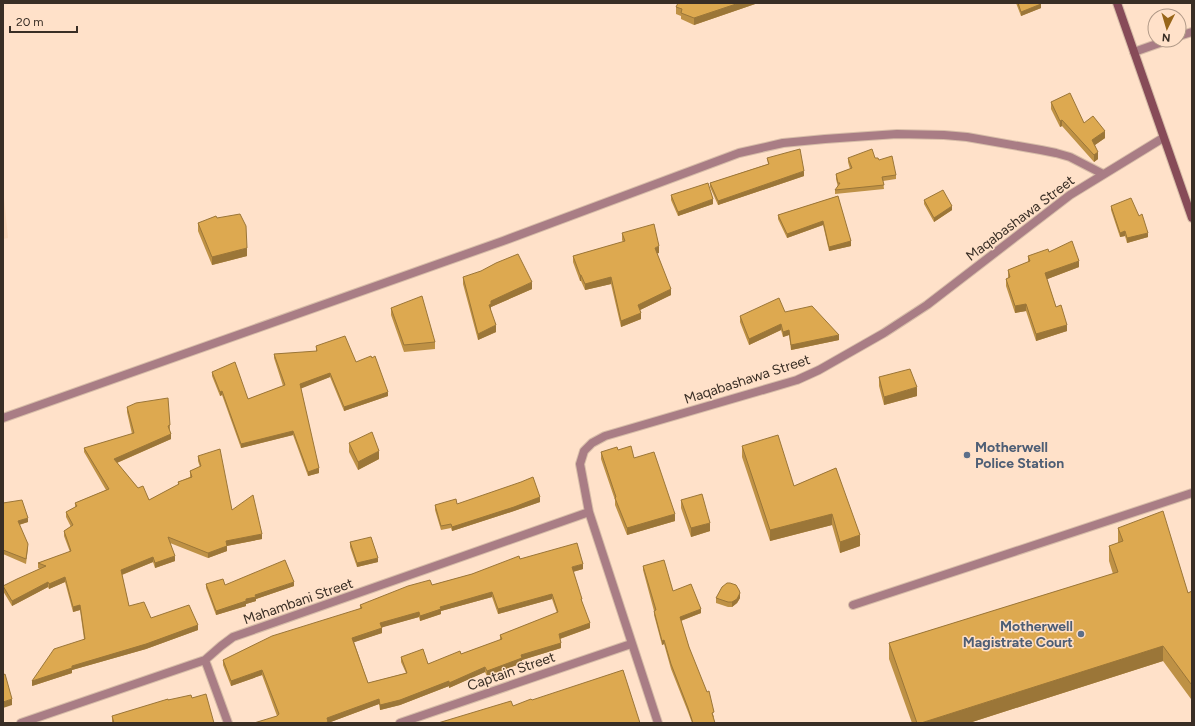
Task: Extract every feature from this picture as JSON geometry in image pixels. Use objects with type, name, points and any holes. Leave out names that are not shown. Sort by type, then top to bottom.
[{"type":"street","points":[[1117,3],[1192,218]]},
{"type":"street","points":[[1134,52],[1147,47]]},
{"type":"street","points":[[3,418],[503,241],[739,153],[764,147],[796,142],[897,134],[944,135],[975,138],[1056,153],[1070,157],[1103,174]]},
{"type":"street","name":"Maqabashawa Street","points":[[658,723],[588,512],[580,464],[584,451],[592,443],[605,436],[797,380],[819,370],[884,333],[927,305],[1070,195],[1163,138]]},
{"type":"street","points":[[853,605],[1192,493]]},
{"type":"street","name":"Mahambani Street","points":[[21,723],[205,660],[233,637],[588,512]]},
{"type":"street","name":"Captain Street","points":[[400,723],[631,644]]},
{"type":"street","points":[[205,660],[228,723]]},
{"type":"shaded area","points":[[3,188],[8,238],[3,239]]},
{"type":"building","points":[[678,3],[739,3],[694,18],[681,13],[682,9],[676,7]]},
{"type":"building","points":[[1018,3],[1041,3],[1041,4],[1021,12]]},
{"type":"building","points":[[1070,93],[1084,123],[1093,116],[1105,131],[1092,140],[1098,152],[1094,155],[1062,120],[1060,121],[1051,102]]},
{"type":"building","points":[[800,149],[804,171],[718,201],[710,183],[769,164],[767,158]]},
{"type":"building","points":[[872,149],[875,158],[878,158],[879,160],[892,156],[896,175],[882,177],[884,185],[835,190],[840,183],[838,183],[836,174],[852,168],[848,158]]},
{"type":"building","points":[[708,183],[713,199],[678,212],[671,195]]},
{"type":"building","points":[[943,190],[952,206],[934,218],[924,200]]},
{"type":"building","points":[[838,196],[851,241],[829,247],[823,221],[787,234],[778,215]]},
{"type":"building","points":[[1131,198],[1139,216],[1142,214],[1148,233],[1127,238],[1125,231],[1120,233],[1111,206]]},
{"type":"building","points":[[240,214],[246,226],[247,248],[212,257],[198,223],[216,216],[217,218]]},
{"type":"building","points":[[654,224],[659,246],[655,248],[671,289],[638,305],[641,313],[621,321],[611,277],[585,284],[573,256],[625,241],[622,233]]},
{"type":"building","points":[[1072,241],[1079,261],[1045,273],[1056,307],[1061,305],[1067,325],[1036,334],[1026,304],[1015,306],[1006,279],[1010,277],[1008,270],[1030,261],[1028,256],[1048,249],[1049,252]]},
{"type":"building","points":[[518,254],[532,282],[491,301],[491,304],[489,305],[496,325],[478,334],[463,277],[481,271]]},
{"type":"building","points":[[422,296],[435,342],[404,345],[391,308]]},
{"type":"building","points":[[779,298],[785,312],[812,306],[839,335],[791,345],[789,330],[783,332],[781,324],[749,339],[740,316]]},
{"type":"building","points":[[345,336],[356,362],[371,356],[372,358],[375,356],[388,392],[344,407],[330,373],[300,384],[319,468],[308,472],[293,431],[241,444],[222,391],[220,392],[212,372],[235,362],[248,399],[285,385],[274,354],[317,351],[316,346]]},
{"type":"building","points":[[910,369],[917,387],[884,397],[879,377]]},
{"type":"building","points":[[168,398],[170,425],[168,426],[171,434],[114,459],[138,488],[143,486],[149,500],[179,484],[178,482],[192,477],[190,471],[201,466],[198,456],[220,449],[232,510],[253,495],[262,534],[226,541],[227,546],[208,553],[168,537],[175,556],[155,563],[153,557],[121,570],[129,606],[144,602],[151,618],[189,605],[198,625],[146,644],[72,666],[72,668],[32,681],[54,649],[85,639],[80,605],[73,607],[65,577],[49,584],[48,582],[12,601],[3,586],[46,566],[38,563],[71,551],[64,531],[73,525],[66,512],[77,506],[75,503],[109,489],[84,448],[134,433],[127,407],[136,403]]},
{"type":"building","points":[[372,432],[379,451],[358,462],[349,443]]},
{"type":"building","points":[[778,435],[794,486],[836,468],[860,535],[840,542],[832,514],[770,530],[742,446]]},
{"type":"building","points":[[631,446],[634,458],[654,452],[675,514],[627,528],[615,498],[616,497],[601,452],[617,447],[618,450]]},
{"type":"building","points":[[533,477],[540,497],[452,527],[451,524],[441,526],[435,505],[456,499],[457,504]]},
{"type":"building","points":[[702,494],[710,523],[691,528],[681,500]]},
{"type":"building","points":[[22,500],[28,518],[18,521],[28,544],[26,559],[3,550],[3,503]]},
{"type":"building","name":"Motherwell Magistrate Court","points":[[1163,511],[1188,593],[1192,591],[1191,684],[1163,646],[917,723],[889,643],[1118,572],[1109,546],[1123,541],[1118,528]]},
{"type":"building","points":[[371,537],[378,558],[357,563],[350,542]]},
{"type":"building","points":[[577,543],[583,564],[572,567],[581,599],[590,623],[559,634],[561,643],[521,655],[522,658],[487,671],[485,667],[449,683],[449,681],[400,700],[380,705],[379,699],[327,718],[328,722],[324,723],[254,723],[277,716],[279,714],[262,670],[231,681],[223,660],[272,636],[362,608],[360,605],[408,586],[430,580],[432,585],[472,574],[519,556],[520,559]],"holes":[[[492,592],[498,609],[552,594],[558,612],[500,635],[502,639],[461,654],[460,651],[428,664],[423,649],[401,657],[407,673],[368,683],[352,638],[382,628],[380,623],[419,612],[420,616],[441,609],[440,607]]]},
{"type":"building","points":[[285,560],[294,582],[255,595],[256,597],[246,599],[246,601],[216,611],[206,584],[223,579],[225,585]]},
{"type":"building","points":[[664,560],[673,591],[691,584],[701,609],[680,617],[689,647],[707,692],[709,691],[715,723],[693,723],[671,664],[664,640],[662,641],[654,611],[656,610],[643,566]]},
{"type":"building","points":[[727,583],[736,585],[740,593],[737,599],[732,602],[716,598],[722,587]]},
{"type":"building","points":[[623,670],[640,723],[438,723],[511,701],[513,706]]},
{"type":"building","points":[[5,674],[12,699],[3,702],[3,675]]},
{"type":"building","points":[[206,694],[214,723],[114,723],[112,716],[168,699],[191,695],[192,698]]},
{"type":"place","name":"Motherwell Police Station","points":[[967,455]]},
{"type":"place","name":"Motherwell Magistrate Court","points":[[1081,634]]}]
